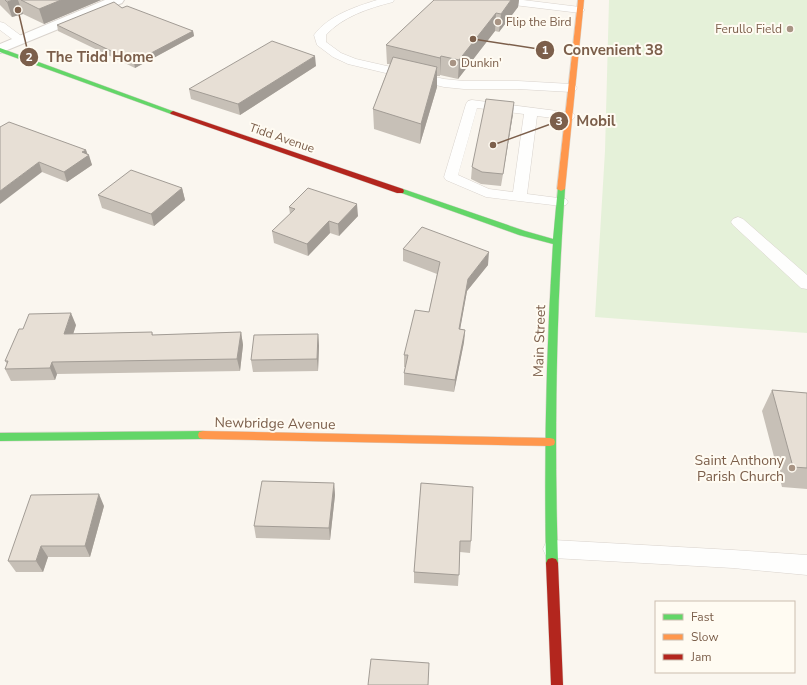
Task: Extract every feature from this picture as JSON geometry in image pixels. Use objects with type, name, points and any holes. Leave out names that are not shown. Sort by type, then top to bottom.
[{"type":"street","points":[[0,50],[20,40],[117,0]]},
{"type":"street","name":"Main Street","points":[[557,685],[550,442],[551,354],[561,202],[580,5]]},
{"type":"street","name":"Tidd Avenue","points":[[0,50],[252,141],[522,233],[558,243]]},
{"type":"street","name":"Newbridge Avenue","points":[[0,437],[191,435],[550,442]]},
{"type":"lane","points":[[389,0],[366,7],[332,24],[320,35],[321,43],[337,55],[352,62],[444,83],[464,85],[518,85],[571,88]]},
{"type":"lane","points":[[497,0],[580,5]]},
{"type":"lane","points":[[0,25],[20,40]]},
{"type":"lane","points":[[561,202],[486,193],[451,177],[472,104],[569,116]]},
{"type":"lane","points":[[519,197],[531,111]]},
{"type":"lane","points":[[738,222],[807,284]]},
{"type":"lane","points":[[553,548],[807,565]]},
{"type":"green space","name":"Ferullo Field","points":[[609,0],[807,0],[807,333],[595,317],[605,151]]},
{"type":"building","points":[[21,0],[61,0],[39,9]]},
{"type":"building","points":[[434,0],[511,0],[501,14],[496,13],[459,60],[441,56],[440,58],[386,45]]},
{"type":"building","points":[[114,2],[122,8],[127,6],[193,31],[134,62],[57,25]]},
{"type":"building","points":[[272,41],[315,56],[238,104],[189,89]]},
{"type":"building","points":[[393,57],[437,67],[421,124],[373,109]]},
{"type":"building","points":[[486,99],[514,102],[503,174],[482,172],[472,167]]},
{"type":"building","points":[[9,122],[86,150],[82,152],[89,155],[64,172],[39,162],[0,191],[0,127]]},
{"type":"building","points":[[131,170],[182,188],[151,214],[98,195]]},
{"type":"building","points":[[308,188],[357,204],[338,224],[329,221],[307,244],[272,231],[295,209],[289,207]]},
{"type":"building","points":[[422,227],[489,252],[468,279],[459,329],[465,330],[455,380],[404,373],[408,355],[404,355],[415,310],[429,312],[440,262],[403,249]]},
{"type":"building","points":[[71,313],[64,334],[152,332],[152,335],[241,332],[237,359],[52,362],[50,368],[5,369],[8,361],[5,361],[19,329],[23,329],[29,314]]},
{"type":"building","points":[[318,334],[317,359],[251,360],[254,335]]},
{"type":"building","points":[[772,390],[807,393],[807,468],[793,467]]},
{"type":"building","points":[[262,481],[334,483],[329,528],[254,526]]},
{"type":"building","points":[[421,483],[473,487],[471,541],[460,541],[459,575],[414,572]]},
{"type":"building","points":[[99,494],[85,546],[41,546],[36,561],[8,561],[31,495]]},
{"type":"building","points":[[371,659],[429,663],[428,685],[368,685]]},
{"type":"traffic: fast","points":[[0,50],[173,113]]},
{"type":"traffic: fast","points":[[552,563],[550,469],[551,376],[561,189]]},
{"type":"traffic: fast","points":[[400,191],[522,233],[558,243]]},
{"type":"traffic: fast","points":[[0,437],[203,435]]},
{"type":"traffic: slow","points":[[561,189],[581,0]]},
{"type":"traffic: slow","points":[[203,435],[550,442]]},
{"type":"traffic: jam","points":[[173,113],[400,191]]},
{"type":"traffic: jam","points":[[552,563],[557,685]]},
{"type":"place","name":"The Tidd Home","points":[[18,10]]},
{"type":"place","name":"Flip the Bird","points":[[498,22]]},
{"type":"place","name":"Ferullo Field","points":[[790,29]]},
{"type":"place","name":"Convenient 38","points":[[473,39]]},
{"type":"place","name":"Dunkin'","points":[[453,63]]},
{"type":"place","name":"Mobil","points":[[493,145]]},
{"type":"place","name":"Saint Anthony Parish Church","points":[[792,468]]}]
